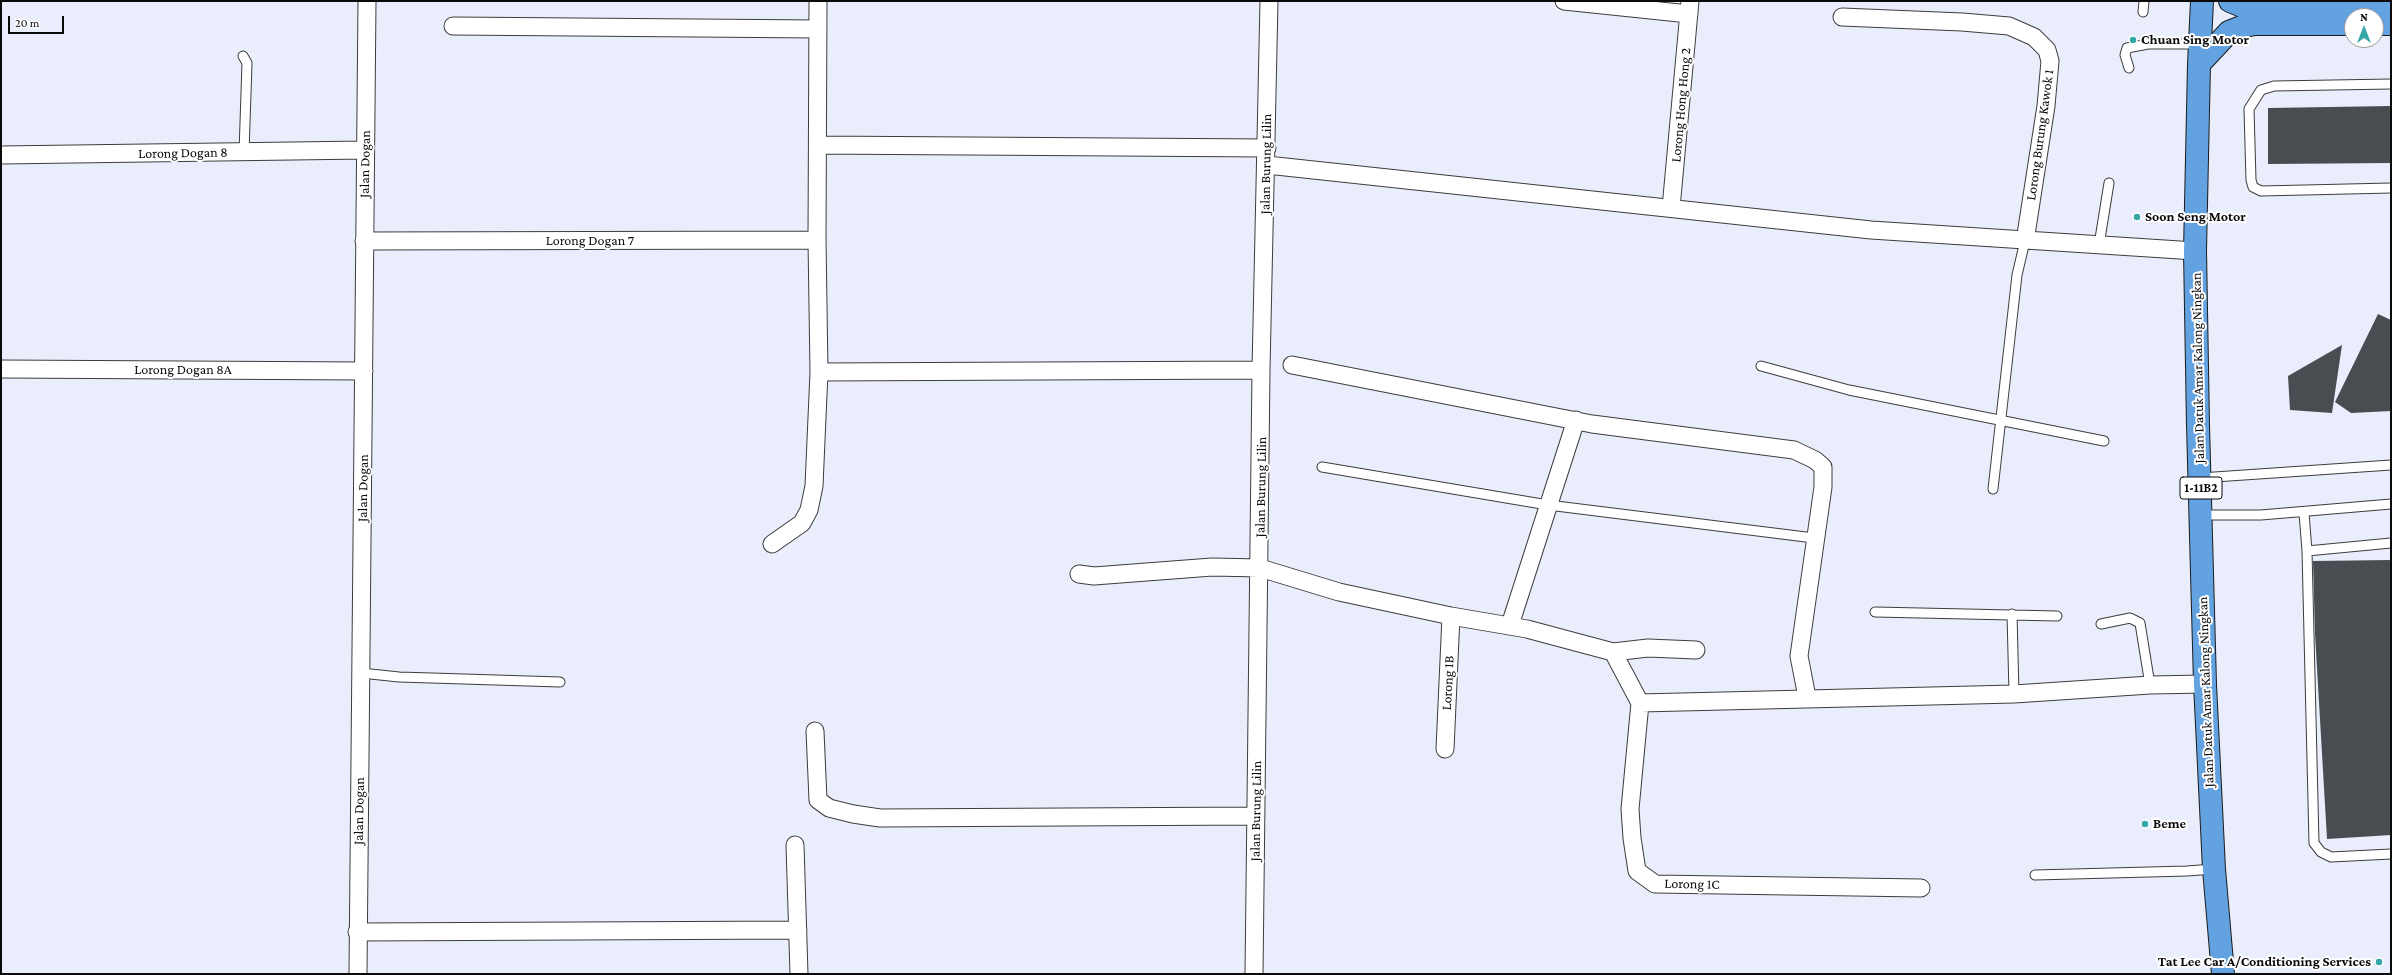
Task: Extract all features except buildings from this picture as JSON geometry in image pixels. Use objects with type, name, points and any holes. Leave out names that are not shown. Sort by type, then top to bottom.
[{"type":"highway","name":"Jalan Datuk Amar Kalong Ningkan","points":[[2202,1],[2199,54],[2195,251],[2204,684],[2214,869],[2223,974]]},
{"type":"highway","points":[[2230,1],[2247,8],[2391,5]]},
{"type":"highway","points":[[2199,54],[2229,32],[2244,26],[2255,24],[2344,24]]},
{"type":"street","name":"Jalan Dogan","points":[[358,974],[357,932],[361,673],[367,1]]},
{"type":"street","points":[[772,544],[798,527],[809,510],[814,486],[819,372],[817,240],[819,145],[818,1]]},
{"type":"street","name":"Jalan Burung Lilin","points":[[1254,974],[1260,568],[1261,370],[1267,165],[1269,1]]},
{"type":"street","points":[[1564,1],[1690,8]]},
{"type":"street","name":"Lorong Hong Hong 2","points":[[1671,208],[1690,8]]},
{"type":"street","name":"Lorong Burung Kawok 1","points":[[1842,17],[1962,22],[2009,26],[2034,38],[2047,50],[2050,61],[2046,106],[2024,241]]},
{"type":"street","points":[[453,26],[818,29]]},
{"type":"street","points":[[819,145],[1267,148]]},
{"type":"street","name":"Lorong Dogan 8","points":[[1,155],[244,153],[365,150]]},
{"type":"street","points":[[1267,165],[1871,230],[1942,233],[2024,241],[2195,251]]},
{"type":"street","name":"Lorong Dogan 7","points":[[364,241],[817,240]]},
{"type":"street","points":[[1292,365],[1576,420],[1794,450],[1815,460],[1823,467],[1823,487],[1814,538],[1799,656],[1807,697]]},
{"type":"street","name":"Lorong Dogan 8A","points":[[1,369],[364,371]]},
{"type":"street","points":[[819,372],[1261,370]]},
{"type":"street","points":[[1510,625],[1576,420]]},
{"type":"street","points":[[1079,574],[1094,576],[1212,567],[1260,568],[1339,592],[1451,616],[1510,625],[1566,638],[1613,652],[1648,648],[1696,650]]},
{"type":"street","name":"Lorong 1B","points":[[1445,749],[1451,616]]},
{"type":"street","points":[[1613,652],[1640,702],[1807,697],[2014,694],[2150,685],[2204,684]]},
{"type":"street","name":"Lorong 1C","points":[[1640,702],[1630,809],[1632,838],[1638,872],[1655,884],[1921,888]]},
{"type":"street","points":[[815,731],[818,800],[829,808],[853,814],[880,818],[1256,816]]},
{"type":"street","points":[[795,845],[799,974]]},
{"type":"street","points":[[357,932],[798,930]]},
{"type":"lane","points":[[2143,12],[2144,1]]},
{"type":"lane","points":[[2129,68],[2125,55],[2126,48],[2148,44],[2199,54]]},
{"type":"lane","points":[[243,56],[247,63],[244,153]]},
{"type":"lane","points":[[2391,84],[2274,86],[2261,90],[2249,109],[2250,180],[2253,187],[2261,191],[2391,188]]},
{"type":"lane","points":[[2099,245],[2109,183]]},
{"type":"lane","points":[[1994,489],[2017,275],[2024,241]]},
{"type":"lane","points":[[1761,366],[1849,390],[2002,422],[2104,441]]},
{"type":"lane","points":[[2200,478],[2391,465]]},
{"type":"lane","points":[[1322,467],[1548,504],[1814,538]]},
{"type":"lane","points":[[2201,515],[2304,513],[2391,504]]},
{"type":"lane","points":[[2304,513],[2307,550],[2314,843],[2321,852],[2331,857],[2391,854]]},
{"type":"lane","points":[[2307,550],[2391,543]]},
{"type":"lane","points":[[1875,612],[2057,616]]},
{"type":"lane","points":[[2012,614],[2014,694]]},
{"type":"lane","points":[[2101,624],[2130,618],[2140,623],[2150,685]]},
{"type":"lane","points":[[361,673],[399,677],[560,682]]},
{"type":"lane","points":[[2035,875],[2187,872],[2214,869]]},
{"type":"place","name":"Chuan Sing Motor","points":[[2133,40]]},
{"type":"place","name":"Soon Seng Motor","points":[[2137,217]]},
{"type":"place","name":"Beme","points":[[2145,824]]},
{"type":"place","name":"Tat Lee Car A/Conditioning Services","points":[[2379,962]]}]
